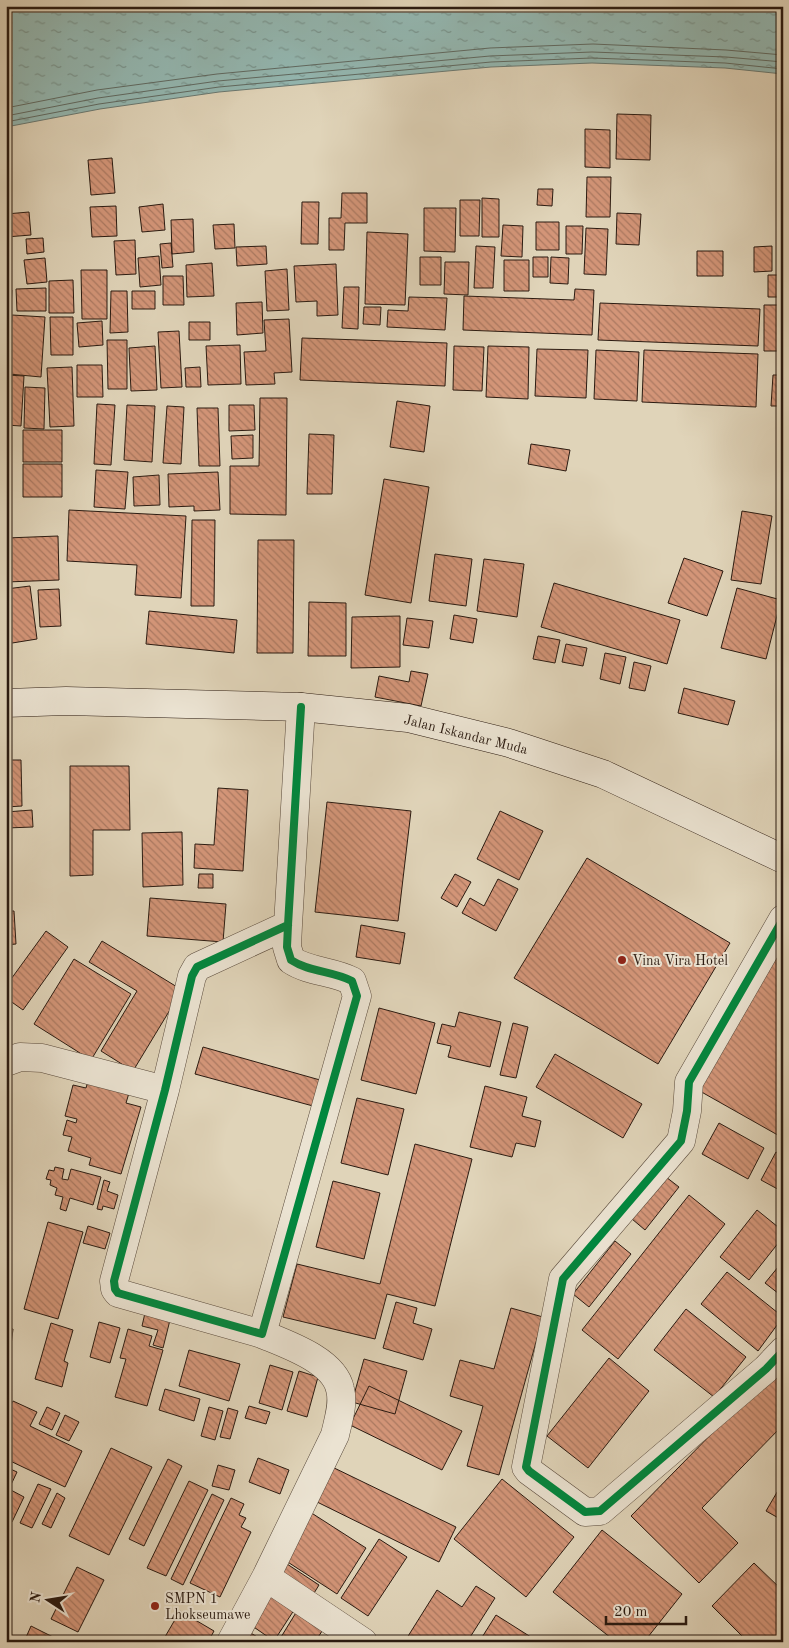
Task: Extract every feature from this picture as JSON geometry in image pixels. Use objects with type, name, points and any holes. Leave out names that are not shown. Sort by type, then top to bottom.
[{"type":"street","name":"Jalan Iskandar Muda","points":[[6,703],[66,701],[301,707],[408,718],[508,743],[603,774],[783,859]]},
{"type":"street","points":[[262,1334],[357,996],[352,981],[344,977],[299,965],[290,960],[287,947],[301,707]]},
{"type":"street","points":[[783,919],[689,1082],[687,1111],[681,1141],[563,1279],[526,1466],[529,1471],[584,1512],[600,1511],[766,1369],[783,1351]]},
{"type":"street","points":[[231,1642],[266,1577],[335,1435],[341,1411],[340,1388],[332,1374],[303,1352],[262,1334],[118,1293],[115,1289],[114,1281],[165,1090],[189,986],[197,967],[288,925]]},
{"type":"street","points":[[6,1062],[20,1057],[42,1058],[165,1090]]},
{"type":"street","points":[[266,1577],[364,1642]]},
{"type":"water","points":[[6,6],[783,6],[783,74],[725,68],[592,63],[491,67],[219,92],[100,109],[6,127]]},
{"type":"building","points":[[617,114],[651,115],[650,160],[616,159]]},
{"type":"building","points":[[585,129],[610,130],[610,168],[585,167]]},
{"type":"building","points":[[112,158],[115,193],[91,195],[88,160]]},
{"type":"building","points":[[587,177],[611,177],[610,217],[586,217]]},
{"type":"building","points":[[538,189],[553,189],[552,206],[537,205]]},
{"type":"building","points":[[342,193],[367,193],[367,223],[345,223],[344,250],[329,250],[329,218],[341,218]]},
{"type":"building","points":[[482,198],[499,199],[499,237],[482,237]]},
{"type":"building","points":[[460,200],[480,200],[479,236],[460,236]]},
{"type":"building","points":[[302,202],[319,202],[318,244],[301,244]]},
{"type":"building","points":[[163,204],[165,230],[142,232],[139,207]]},
{"type":"building","points":[[116,206],[117,236],[92,237],[90,207]]},
{"type":"building","points":[[424,208],[456,208],[455,252],[424,251]]},
{"type":"building","points":[[29,212],[31,235],[6,237],[6,214]]},
{"type":"building","points":[[617,213],[641,214],[639,245],[616,244]]},
{"type":"building","points":[[193,219],[194,252],[172,254],[171,220]]},
{"type":"building","points":[[536,222],[559,222],[559,250],[536,250]]},
{"type":"building","points":[[234,224],[235,248],[215,249],[213,225]]},
{"type":"building","points":[[503,225],[523,226],[522,257],[501,256]]},
{"type":"building","points":[[566,226],[583,226],[582,254],[566,254]]},
{"type":"building","points":[[586,228],[608,229],[606,275],[584,274]]},
{"type":"building","points":[[367,232],[408,234],[405,305],[365,304]]},
{"type":"building","points":[[43,238],[44,252],[27,254],[26,239]]},
{"type":"building","points":[[135,240],[136,274],[116,275],[114,241]]},
{"type":"building","points":[[171,243],[173,267],[162,268],[160,244]]},
{"type":"building","points":[[266,246],[267,264],[237,266],[236,247]]},
{"type":"building","points":[[476,246],[495,247],[493,288],[474,288]]},
{"type":"building","points":[[772,246],[772,271],[754,272],[754,247]]},
{"type":"building","points":[[697,251],[723,251],[723,276],[697,276]]},
{"type":"building","points":[[159,256],[161,285],[140,287],[138,258]]},
{"type":"building","points":[[420,257],[441,257],[441,285],[420,285]]},
{"type":"building","points":[[533,257],[548,257],[548,277],[533,277]]},
{"type":"building","points":[[551,257],[569,258],[568,284],[550,283]]},
{"type":"building","points":[[45,258],[47,282],[27,284],[24,260]]},
{"type":"building","points":[[504,260],[529,260],[529,291],[504,291]]},
{"type":"building","points":[[445,262],[469,262],[468,295],[444,294]]},
{"type":"building","points":[[212,263],[214,296],[187,297],[186,265]]},
{"type":"building","points":[[336,264],[338,315],[317,316],[317,301],[296,302],[294,266]]},
{"type":"building","points":[[287,269],[289,310],[267,311],[265,271]]},
{"type":"building","points":[[81,270],[107,270],[107,319],[82,319]]},
{"type":"building","points":[[768,275],[783,275],[783,297],[768,297]]},
{"type":"building","points":[[163,276],[183,276],[184,305],[163,305]]},
{"type":"building","points":[[73,280],[74,313],[49,313],[49,281]]},
{"type":"building","points":[[344,287],[359,287],[358,329],[342,328]]},
{"type":"building","points":[[46,288],[46,311],[17,311],[16,289]]},
{"type":"building","points":[[575,289],[594,290],[592,335],[463,330],[464,296],[574,300]]},
{"type":"building","points":[[6,290],[12,290],[10,325],[6,325]]},
{"type":"building","points":[[111,291],[127,291],[128,332],[110,333]]},
{"type":"building","points":[[132,291],[155,291],[155,309],[132,309]]},
{"type":"building","points":[[409,297],[447,298],[445,330],[387,327],[388,310],[408,311]]},
{"type":"building","points":[[262,302],[263,333],[237,335],[236,303]]},
{"type":"building","points":[[600,303],[760,309],[758,346],[598,340]]},
{"type":"building","points":[[764,305],[783,305],[783,351],[764,351]]},
{"type":"building","points":[[364,307],[381,307],[380,325],[363,324]]},
{"type":"building","points":[[12,315],[45,317],[41,377],[9,374]]},
{"type":"building","points":[[50,317],[73,317],[73,355],[51,355]]},
{"type":"building","points":[[289,319],[292,372],[274,373],[275,384],[246,385],[244,352],[266,351],[264,320]]},
{"type":"building","points":[[102,321],[103,345],[79,347],[77,323]]},
{"type":"building","points":[[189,322],[210,322],[210,340],[189,340]]},
{"type":"building","points":[[179,331],[182,387],[161,388],[158,332]]},
{"type":"building","points":[[302,338],[447,343],[445,386],[300,380]]},
{"type":"building","points":[[107,340],[127,340],[127,389],[108,389]]},
{"type":"building","points":[[240,345],[241,384],[208,385],[206,346]]},
{"type":"building","points":[[155,346],[157,390],[131,391],[129,348]]},
{"type":"building","points":[[454,346],[484,347],[482,391],[453,390]]},
{"type":"building","points":[[488,346],[529,347],[528,399],[486,397]]},
{"type":"building","points":[[537,349],[588,350],[586,398],[535,396]]},
{"type":"building","points":[[596,350],[639,352],[637,401],[594,399]]},
{"type":"building","points":[[644,350],[758,354],[756,407],[642,402]]},
{"type":"building","points":[[77,365],[102,365],[103,397],[77,397]]},
{"type":"building","points":[[72,367],[74,426],[50,427],[47,368]]},
{"type":"building","points":[[200,367],[201,387],[186,387],[185,368]]},
{"type":"building","points":[[7,375],[24,376],[21,426],[6,425]]},
{"type":"building","points":[[773,375],[783,375],[783,406],[771,406]]},
{"type":"building","points":[[25,387],[45,388],[44,429],[24,428]]},
{"type":"building","points":[[260,398],[287,398],[286,515],[230,514],[230,466],[259,466]]},
{"type":"building","points":[[397,401],[430,406],[424,452],[390,447]]},
{"type":"building","points":[[97,404],[115,405],[111,465],[94,464]]},
{"type":"building","points":[[127,405],[155,406],[152,462],[124,460]]},
{"type":"building","points":[[229,405],[254,405],[255,430],[229,431]]},
{"type":"building","points":[[167,406],[184,407],[181,464],[163,463]]},
{"type":"building","points":[[197,408],[218,408],[220,466],[199,466]]},
{"type":"building","points":[[23,430],[62,430],[62,462],[23,462]]},
{"type":"building","points":[[309,434],[334,435],[332,494],[307,494]]},
{"type":"building","points":[[253,435],[253,458],[232,459],[231,436]]},
{"type":"building","points":[[531,444],[570,450],[566,471],[528,464]]},
{"type":"building","points":[[23,464],[62,464],[62,497],[23,497]]},
{"type":"building","points":[[96,470],[128,472],[125,509],[94,507]]},
{"type":"building","points":[[218,472],[220,510],[194,511],[194,506],[169,507],[168,474]]},
{"type":"building","points":[[159,475],[160,505],[134,506],[133,477]]},
{"type":"building","points":[[384,479],[429,487],[411,603],[365,595]]},
{"type":"building","points":[[69,510],[186,516],[181,598],[135,595],[137,565],[67,561]]},
{"type":"building","points":[[742,511],[772,516],[761,584],[731,580]]},
{"type":"building","points":[[192,520],[215,520],[214,606],[191,606]]},
{"type":"building","points":[[58,536],[59,580],[6,582],[6,538]]},
{"type":"building","points":[[258,540],[294,540],[293,653],[257,653]]},
{"type":"building","points":[[435,554],[472,559],[466,606],[429,601]]},
{"type":"building","points":[[684,558],[723,571],[707,616],[668,603]]},
{"type":"building","points":[[484,559],[524,564],[517,617],[477,611]]},
{"type":"building","points":[[554,583],[680,620],[667,664],[541,627]]},
{"type":"building","points":[[30,586],[37,639],[6,644],[6,589]]},
{"type":"building","points":[[737,588],[781,600],[766,659],[721,648]]},
{"type":"building","points":[[59,589],[61,626],[40,627],[38,590]]},
{"type":"building","points":[[309,602],[346,603],[346,656],[308,656]]},
{"type":"building","points":[[149,611],[237,620],[234,653],[146,644]]},
{"type":"building","points":[[454,615],[477,619],[473,643],[450,639]]},
{"type":"building","points":[[400,616],[400,667],[351,668],[352,617]]},
{"type":"building","points":[[407,618],[433,621],[429,648],[403,645]]},
{"type":"building","points":[[538,636],[560,640],[555,663],[533,659]]},
{"type":"building","points":[[566,644],[587,648],[583,666],[562,662]]},
{"type":"building","points":[[605,653],[626,657],[620,684],[600,679]]},
{"type":"building","points":[[634,662],[651,666],[645,691],[629,688]]},
{"type":"building","points":[[411,671],[428,674],[421,706],[375,697],[379,676],[409,682]]},
{"type":"building","points":[[684,688],[735,701],[728,725],[678,713]]},
{"type":"building","points":[[6,760],[21,760],[22,806],[6,807]]},
{"type":"building","points":[[70,766],[129,766],[130,830],[93,830],[93,875],[70,876]]},
{"type":"building","points":[[218,788],[248,790],[243,871],[194,868],[195,844],[214,845]]},
{"type":"building","points":[[327,802],[411,811],[398,921],[315,912]]},
{"type":"building","points":[[32,810],[33,827],[6,828],[6,812]]},
{"type":"building","points":[[500,811],[543,831],[519,880],[477,859]]},
{"type":"building","points":[[182,832],[183,885],[143,887],[142,833]]},
{"type":"building","name":"Vina Vira Hotel","points":[[587,858],[730,943],[658,1064],[514,978]]},
{"type":"building","points":[[199,874],[213,874],[213,888],[198,888]]},
{"type":"building","points":[[455,874],[471,882],[457,907],[441,898]]},
{"type":"building","points":[[498,879],[518,889],[496,931],[462,913],[470,898],[484,906]]},
{"type":"building","points":[[150,898],[226,904],[223,942],[147,936]]},
{"type":"building","points":[[6,911],[14,911],[16,944],[6,945]]},
{"type":"building","points":[[361,925],[405,933],[400,964],[356,957]]},
{"type":"building","points":[[46,931],[68,947],[23,1010],[6,998],[6,986]]},
{"type":"building","points":[[102,941],[182,990],[133,1071],[101,1051],[137,991],[89,962]]},
{"type":"building","points":[[779,946],[783,949],[783,1138],[698,1090]]},
{"type":"building","points":[[74,959],[131,994],[91,1060],[34,1024]]},
{"type":"building","points":[[379,1008],[435,1023],[416,1094],[361,1080]]},
{"type":"building","points":[[459,1012],[501,1022],[490,1067],[448,1057],[451,1046],[437,1043],[442,1024],[455,1027]]},
{"type":"building","points":[[513,1023],[528,1027],[516,1078],[500,1075]]},
{"type":"building","points":[[203,1047],[320,1080],[313,1106],[195,1074]]},
{"type":"building","points":[[555,1054],[642,1104],[623,1138],[536,1087]]},
{"type":"building","points":[[88,1081],[129,1093],[126,1103],[141,1107],[121,1174],[89,1165],[91,1158],[68,1151],[72,1137],[63,1135],[67,1120],[76,1123],[77,1119],[65,1116],[73,1085],[86,1088]]},
{"type":"building","points":[[485,1086],[527,1097],[522,1116],[541,1121],[535,1147],[516,1143],[512,1157],[470,1147]]},
{"type":"building","points":[[357,1098],[404,1109],[388,1175],[341,1163]]},
{"type":"building","points":[[719,1123],[764,1148],[748,1179],[702,1154]]},
{"type":"building","points":[[6,1137],[11,1138],[6,1171]]},
{"type":"building","points":[[415,1144],[472,1159],[435,1306],[387,1294],[375,1339],[283,1317],[297,1264],[380,1284]]},
{"type":"building","points":[[776,1152],[783,1156],[783,1192],[761,1180]]},
{"type":"building","points":[[55,1167],[64,1169],[62,1179],[68,1180],[71,1169],[101,1177],[93,1205],[70,1198],[66,1211],[60,1209],[63,1197],[55,1195],[57,1188],[50,1185],[51,1180],[46,1179],[49,1170],[54,1171]]},
{"type":"building","points":[[666,1177],[679,1187],[645,1230],[632,1219]]},
{"type":"building","points":[[104,1180],[110,1182],[107,1191],[118,1195],[114,1209],[103,1206],[102,1210],[97,1209]]},
{"type":"building","points":[[333,1181],[380,1193],[364,1259],[316,1247]]},
{"type":"building","points":[[689,1195],[725,1224],[618,1359],[582,1330]]},
{"type":"building","points":[[757,1210],[783,1231],[783,1237],[749,1280],[720,1257]]},
{"type":"building","points":[[48,1222],[83,1232],[58,1319],[24,1309]]},
{"type":"building","points":[[88,1226],[110,1233],[105,1249],[83,1243]]},
{"type":"building","points":[[615,1241],[631,1254],[589,1307],[573,1294]]},
{"type":"building","points":[[783,1261],[783,1297],[765,1283]]},
{"type":"building","points":[[727,1272],[783,1317],[758,1351],[701,1304]]},
{"type":"building","points":[[396,1302],[417,1308],[413,1323],[432,1329],[423,1360],[383,1348]]},
{"type":"building","points":[[511,1308],[543,1317],[499,1475],[467,1466],[483,1406],[450,1396],[460,1360],[494,1369]]},
{"type":"building","points":[[686,1309],[746,1357],[714,1397],[654,1350]]},
{"type":"building","points":[[145,1313],[170,1320],[163,1348],[153,1345],[158,1330],[142,1326]]},
{"type":"building","points":[[99,1322],[120,1328],[110,1363],[90,1357]]},
{"type":"building","points":[[51,1323],[73,1330],[64,1361],[68,1363],[62,1387],[35,1379]]},
{"type":"building","points":[[6,1328],[13,1329],[9,1362],[6,1362]]},
{"type":"building","points":[[128,1329],[152,1336],[149,1346],[163,1350],[147,1406],[115,1397],[126,1359],[120,1358]]},
{"type":"building","points":[[189,1350],[240,1364],[229,1401],[179,1386]]},
{"type":"building","points":[[609,1358],[649,1391],[588,1468],[547,1436]]},
{"type":"building","points":[[364,1359],[407,1371],[395,1414],[352,1402]]},
{"type":"building","points":[[270,1365],[293,1372],[282,1410],[259,1403]]},
{"type":"building","points":[[299,1371],[318,1377],[307,1417],[287,1411]]},
{"type":"building","points":[[771,1373],[783,1385],[783,1425],[702,1508],[738,1543],[699,1583],[631,1516]]},
{"type":"building","points":[[369,1386],[462,1431],[442,1470],[350,1425]]},
{"type":"building","points":[[165,1389],[200,1399],[194,1421],[159,1410]]},
{"type":"building","points":[[13,1401],[37,1412],[30,1426],[82,1451],[65,1487],[6,1459],[6,1439],[11,1428],[6,1426],[6,1414]]},
{"type":"building","points":[[249,1406],[270,1412],[266,1424],[245,1418]]},
{"type":"building","points":[[47,1407],[60,1413],[52,1430],[39,1424]]},
{"type":"building","points":[[209,1407],[223,1411],[215,1440],[201,1436]]},
{"type":"building","points":[[228,1408],[238,1411],[230,1439],[220,1437]]},
{"type":"building","points":[[65,1415],[79,1422],[69,1441],[56,1435]]},
{"type":"building","points":[[111,1448],[152,1467],[109,1555],[69,1536]]},
{"type":"building","points":[[258,1458],[289,1470],[280,1494],[249,1482]]},
{"type":"building","points":[[168,1459],[182,1466],[144,1546],[129,1539]]},
{"type":"building","points":[[218,1465],[235,1470],[229,1490],[212,1486]]},
{"type":"building","points":[[328,1465],[456,1527],[439,1562],[311,1499]]},
{"type":"building","points":[[6,1467],[17,1472],[9,1489],[24,1497],[12,1522],[6,1520]]},
{"type":"building","points":[[502,1479],[574,1537],[526,1597],[454,1539]]},
{"type":"building","points":[[189,1481],[208,1490],[166,1576],[147,1568]]},
{"type":"building","points":[[783,1482],[783,1519],[782,1520],[766,1511]]},
{"type":"building","points":[[38,1484],[51,1489],[32,1528],[20,1523]]},
{"type":"building","points":[[57,1493],[65,1498],[51,1528],[42,1524]]},
{"type":"building","points":[[212,1494],[224,1500],[183,1585],[171,1579]]},
{"type":"building","points":[[231,1498],[244,1504],[239,1515],[246,1518],[241,1527],[251,1532],[220,1597],[190,1583]]},
{"type":"building","points":[[310,1512],[366,1548],[337,1594],[280,1557]]},
{"type":"building","points":[[602,1530],[682,1594],[644,1642],[616,1642],[553,1592]]},
{"type":"building","points":[[379,1539],[407,1557],[368,1616],[341,1598]]},
{"type":"building","points":[[284,1562],[319,1585],[311,1598],[276,1575]]},
{"type":"building","points":[[754,1563],[783,1591],[783,1635],[776,1642],[748,1642],[712,1606]]},
{"type":"building","points":[[77,1567],[104,1580],[78,1632],[51,1619]]},
{"type":"building","points":[[476,1586],[495,1598],[467,1642],[405,1641],[437,1590],[462,1607]]},
{"type":"building","points":[[266,1588],[296,1607],[274,1641],[245,1621]]},
{"type":"building","points":[[180,1611],[214,1631],[208,1642],[162,1642]]},
{"type":"building","points":[[297,1611],[324,1628],[315,1642],[278,1642]]},
{"type":"building","points":[[496,1615],[534,1639],[532,1642],[479,1642]]},
{"type":"building","points":[[31,1626],[63,1642],[24,1642]]},
{"type":"building","points":[[249,1632],[264,1641],[243,1642]]},
{"type":"cycle path","points":[[288,925],[197,967],[192,976],[165,1090],[114,1281],[115,1289],[118,1293],[262,1334],[357,996],[352,981],[298,964],[291,960],[287,947],[301,707]]},
{"type":"cycle path","points":[[783,919],[689,1082],[687,1111],[681,1141],[563,1279],[526,1467],[585,1512],[600,1511],[766,1369],[783,1351]]},
{"type":"place","name":"Vina Vira Hotel","points":[[622,960]]},
{"type":"place","name":"SMPN 1 Lhokseumawe","points":[[155,1606]]}]
